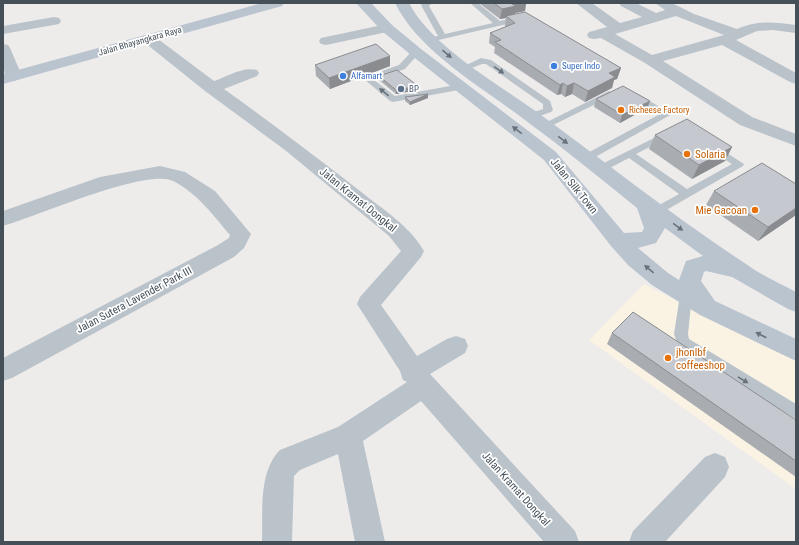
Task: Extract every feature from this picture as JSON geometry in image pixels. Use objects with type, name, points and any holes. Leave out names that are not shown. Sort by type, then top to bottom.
[{"type":"main road","name":"Jalan Bhayangkara Raya","points":[[8,74],[105,47],[249,3]]},
{"type":"main road","name":"Jalan Bhayangkara Raya","points":[[105,47],[149,39],[277,3]]},
{"type":"main road","name":"Jalan Silk Town","points":[[363,3],[387,28],[416,52],[550,156],[618,241],[660,279],[708,308],[796,351]]},
{"type":"main road","name":"Jalan Silk Town","points":[[392,3],[406,10],[436,38],[464,68],[538,121],[651,208],[739,271],[796,303]]},
{"type":"main road","points":[[618,241],[636,241],[649,238],[655,230],[651,208]]},
{"type":"main road","points":[[708,308],[690,282],[694,267],[706,263],[739,271]]},
{"type":"street","points":[[583,3],[618,28]]},
{"type":"street","points":[[626,3],[653,17]]},
{"type":"street","points":[[662,3],[675,12],[715,25],[731,38],[796,79]]},
{"type":"street","points":[[675,12],[653,17],[595,35],[650,60],[746,121],[796,140]]},
{"type":"street","points":[[3,30],[54,21]]},
{"type":"street","points":[[650,60],[731,38],[755,27],[773,26],[796,29]]},
{"type":"street","points":[[326,41],[387,28]]},
{"type":"street","name":"Jalan Kramat Dongkal","points":[[149,39],[211,88],[292,146],[396,231],[413,251],[368,304],[417,378],[564,542]]},
{"type":"street","points":[[3,48],[8,74]]},
{"type":"street","points":[[211,88],[252,73]]},
{"type":"street","name":"Jalan Sutera Lavender Park III","points":[[3,219],[107,182],[160,172],[178,176],[208,196],[241,234],[237,243],[226,251],[9,366]]},
{"type":"street","points":[[278,542],[279,476],[284,466],[290,460],[348,436],[456,346]]},
{"type":"street","points":[[348,436],[370,542]]},
{"type":"street","points":[[644,542],[715,467]]},
{"type":"lane","points":[[428,3],[425,4],[436,38],[528,17]]},
{"type":"lane","points":[[474,3],[498,23]]},
{"type":"lane","points":[[416,52],[402,67],[368,79],[393,99],[461,87]]},
{"type":"lane","points":[[538,121],[615,91]]},
{"type":"lane","points":[[593,163],[630,134],[634,123],[648,115],[667,114],[628,92]]},
{"type":"lane","points":[[593,163],[629,154],[674,131]]},
{"type":"lane","points":[[651,208],[687,194],[739,164],[707,144]]},
{"type":"lane","points":[[629,154],[687,194]]},
{"type":"lane","points":[[686,295],[681,334],[683,342],[690,348],[796,412]]},
{"type":"shaded area","points":[[644,284],[772,350],[796,359],[796,489],[589,340]]},
{"type":"building","points":[[494,3],[516,3],[512,4],[516,6],[502,9]]},
{"type":"building","name":"Super Indo","points":[[525,12],[621,68],[609,73],[615,77],[588,91],[574,83],[567,86],[563,83],[560,85],[495,42],[501,40],[490,33],[515,23],[506,16]]},
{"type":"building","points":[[376,44],[390,56],[329,78],[315,65]]},
{"type":"building","points":[[397,70],[418,86],[396,90],[379,76]]},
{"type":"building","points":[[623,86],[650,101],[622,115],[596,99]]},
{"type":"building","points":[[428,94],[410,102],[405,97]]},
{"type":"building","points":[[687,119],[732,147],[699,165],[655,135]]},
{"type":"building","name":"Mie Gacoan","points":[[762,163],[796,184],[796,208],[768,227],[714,191]]},
{"type":"building","points":[[633,312],[796,420],[796,461],[612,333]]},
{"type":"place","name":"Super Indo","points":[[554,66]]},
{"type":"place","name":"Alfamart","points":[[343,76]]},
{"type":"place","name":"BP","points":[[401,89]]},
{"type":"place","name":"Richeese Factory","points":[[621,110]]},
{"type":"place","name":"Solaria","points":[[687,154]]},
{"type":"place","name":"Mie Gacoan","points":[[755,210]]},
{"type":"place","name":"jhonlbf coffeeshop","points":[[668,358]]}]
